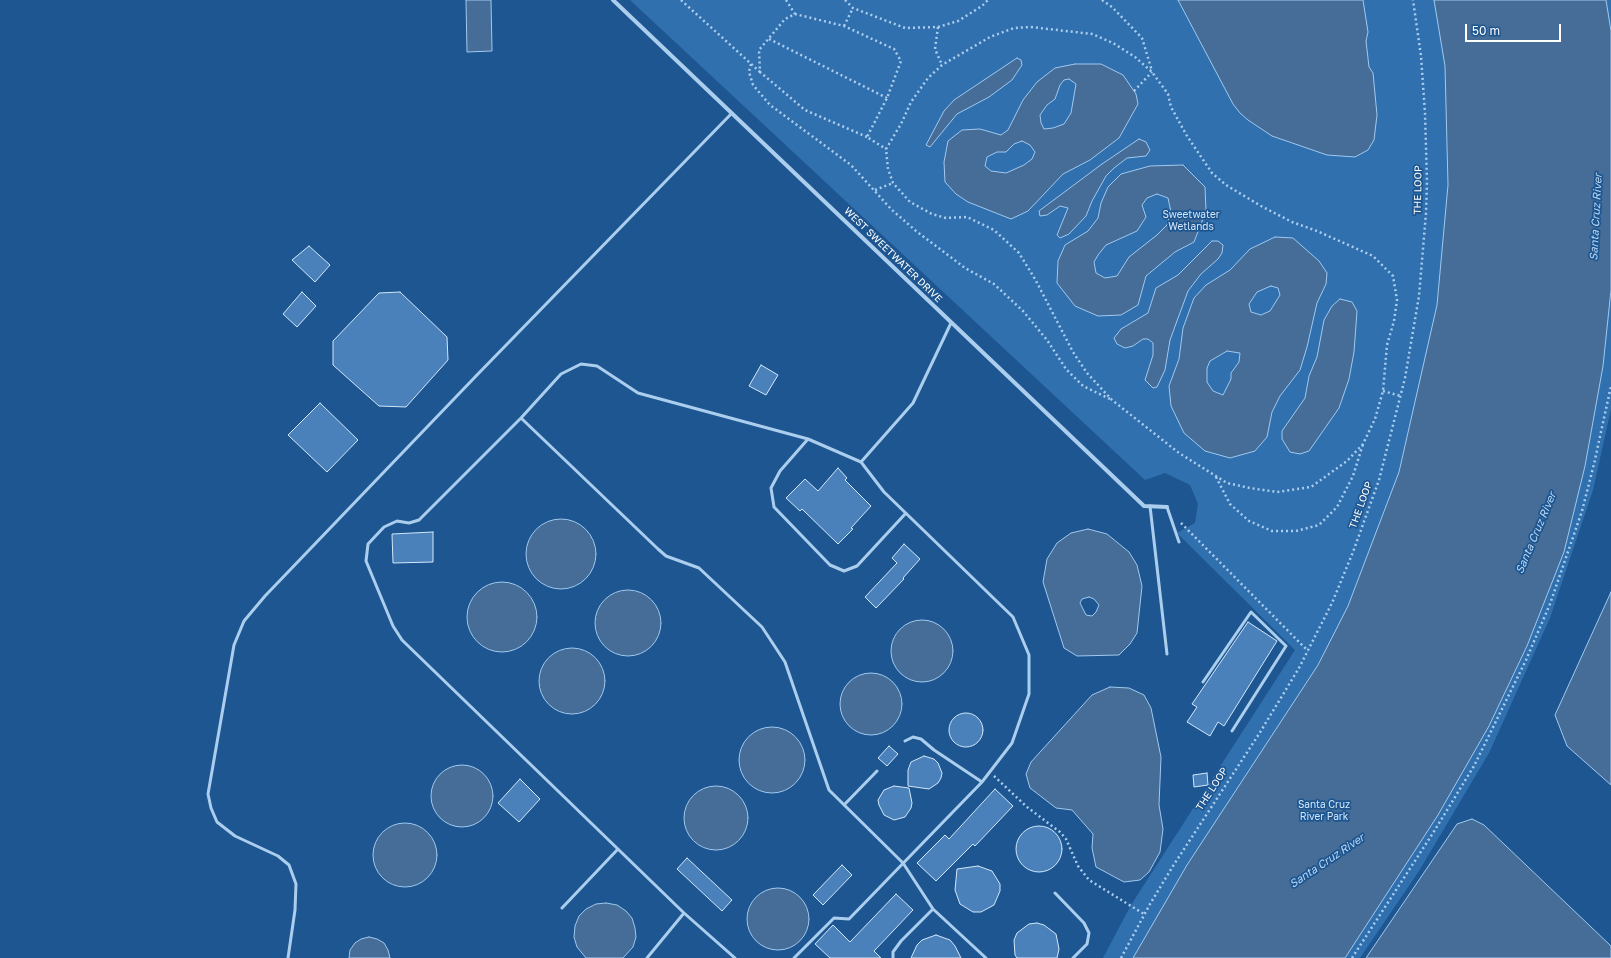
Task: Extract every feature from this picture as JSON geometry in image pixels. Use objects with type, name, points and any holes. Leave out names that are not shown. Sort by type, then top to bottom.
[{"type":"street","name":"WEST SWEETWATER DRIVE","points":[[613,0],[1144,506],[1167,507]]},
{"type":"lane","points":[[288,958],[295,910],[296,884],[289,865],[278,856],[235,836],[218,822],[211,808],[208,794],[234,645],[244,621],[265,596],[460,392],[732,113]]},
{"type":"lane","points":[[861,462],[913,403],[951,323]]},
{"type":"lane","points":[[735,958],[684,913],[402,640],[393,626],[366,561],[368,544],[384,527],[396,521],[409,524],[419,520],[521,418],[561,374],[581,364],[597,366],[638,393],[808,439],[861,462],[884,492],[1013,617],[1029,655],[1029,694],[1012,744],[982,782],[849,919],[834,918],[794,958]]},
{"type":"lane","points":[[521,418],[662,553],[666,556],[699,568],[762,627],[785,662],[829,790],[904,863],[933,909],[986,958]]},
{"type":"lane","points":[[808,439],[780,471],[771,488],[774,507],[830,565],[844,571],[857,566],[906,513]]},
{"type":"lane","points":[[1150,506],[1167,654]]},
{"type":"lane","points":[[1167,507],[1178,542]]},
{"type":"lane","points":[[1203,682],[1251,612],[1286,646],[1232,731]]},
{"type":"lane","points":[[906,741],[913,736],[921,739],[934,750],[982,782]]},
{"type":"lane","points":[[844,805],[877,771]]},
{"type":"lane","points":[[562,908],[618,849]]},
{"type":"lane","points":[[1055,893],[1084,923],[1088,933],[1087,944],[1073,958]]},
{"type":"lane","points":[[893,958],[893,952],[901,941],[933,909]]},
{"type":"lane","points":[[647,958],[684,913]]},
{"type":"path","points":[[682,0],[751,64],[805,110],[867,137],[886,149]]},
{"type":"path","points":[[786,0],[795,14]]},
{"type":"path","points":[[845,0],[853,8],[905,28],[938,27],[958,21],[982,6],[988,0]]},
{"type":"path","points":[[1102,0],[1121,16],[1142,38],[1152,72]]},
{"type":"path","name":"THE LOOP","points":[[1121,958],[1144,914],[1209,808],[1259,734],[1308,651],[1332,603],[1353,552],[1379,480],[1401,396],[1419,296],[1427,182],[1426,113],[1414,0]]},
{"type":"path","points":[[844,26],[853,8]]},
{"type":"path","points":[[760,72],[760,50],[785,19],[795,14],[844,26],[894,48],[901,61],[887,98],[867,137]]},
{"type":"path","points":[[938,27],[934,49],[942,65]]},
{"type":"path","points":[[1216,476],[1230,504],[1249,521],[1272,531],[1296,531],[1319,525],[1337,507],[1354,476],[1363,444],[1375,419],[1383,391],[1387,345],[1394,321],[1397,300],[1393,276],[1373,256],[1317,231],[1292,222],[1256,203],[1212,173],[1187,136],[1171,107],[1168,94],[1152,72],[1135,57],[1113,43],[1092,34],[1031,27],[1014,28],[990,37],[942,65],[928,78],[910,102],[901,124],[886,149],[888,169],[893,182],[910,202],[932,214],[946,218],[967,217],[994,230],[1019,253],[1035,279],[1073,352],[1087,373],[1112,400],[1179,453],[1227,482],[1250,488],[1277,492],[1311,487],[1347,461],[1363,444]]},
{"type":"path","points":[[769,39],[887,98]]},
{"type":"path","points":[[751,64],[749,72],[753,86],[770,105],[852,165],[891,209],[916,231],[965,268],[994,284],[1023,311],[1047,340],[1066,369],[1083,386],[1112,400]]},
{"type":"path","points":[[1134,92],[1152,72]]},
{"type":"path","points":[[875,190],[893,182]]},
{"type":"path","points":[[1352,958],[1474,766],[1526,660],[1550,604],[1582,511],[1611,386]]},
{"type":"path","points":[[1383,391],[1401,396]]},
{"type":"path","points":[[1167,507],[1308,651]]},
{"type":"path","points":[[990,772],[1027,808],[1060,832],[1066,839],[1078,866],[1089,880],[1144,914]]},
{"type":"green space","points":[[630,0],[1611,0],[1611,409],[1593,490],[1550,618],[1489,753],[1419,871],[1360,958],[1103,958],[1131,905],[1295,650],[1177,533],[1195,523],[1198,504],[1190,485],[1165,473],[1145,480]]},
{"type":"water","points":[[466,0],[491,0],[492,51],[467,52]]},
{"type":"water","points":[[1178,0],[1363,0],[1368,32],[1366,41],[1369,67],[1373,73],[1377,115],[1374,140],[1368,150],[1355,157],[1327,155],[1272,136],[1248,120],[1233,104]]},
{"type":"water","name":"Santa Cruz River","points":[[1434,0],[1606,0],[1611,31],[1611,290],[1603,366],[1585,466],[1564,552],[1527,646],[1489,726],[1438,815],[1345,958],[1133,958],[1187,865],[1318,665],[1348,606],[1399,472],[1437,305],[1448,185],[1445,66]]},
{"type":"water","points":[[1017,58],[1021,60],[1022,65],[1012,80],[989,97],[957,114],[930,147],[926,145],[944,111],[954,100]]},
{"type":"water","points":[[1075,64],[1101,64],[1123,75],[1136,94],[1138,104],[1119,138],[1090,160],[1063,174],[1028,211],[1011,219],[968,202],[956,194],[945,182],[944,162],[948,141],[962,130],[980,129],[1001,135],[1008,130],[1023,100],[1037,82],[1055,68]],"holes":[[[1069,79],[1076,84],[1071,113],[1064,124],[1053,128],[1044,129],[1041,123],[1040,115],[1047,105],[1055,99],[1060,85],[1064,80]],[[1022,141],[1030,145],[1035,152],[1032,159],[1024,165],[1006,173],[991,171],[985,166],[987,157],[997,152],[1006,152],[1014,144]]]},
{"type":"water","points":[[1139,139],[1146,142],[1150,150],[1146,156],[1127,158],[1114,168],[1106,176],[1092,201],[1086,216],[1069,234],[1060,238],[1057,235],[1068,208],[1060,206],[1047,215],[1040,216],[1039,211],[1102,164]]},
{"type":"water","points":[[1183,165],[1205,187],[1206,211],[1194,242],[1175,252],[1146,276],[1138,305],[1121,315],[1098,316],[1075,306],[1057,283],[1058,261],[1065,245],[1088,231],[1098,218],[1101,203],[1108,187],[1121,174],[1150,166]],"holes":[[[1157,194],[1168,198],[1171,212],[1167,225],[1157,235],[1129,257],[1117,276],[1105,278],[1096,273],[1094,262],[1106,245],[1137,231],[1146,217],[1142,205],[1147,198]]]},
{"type":"water","points":[[1275,237],[1293,238],[1319,261],[1327,273],[1326,284],[1317,303],[1300,370],[1280,396],[1272,412],[1267,437],[1255,451],[1230,458],[1205,451],[1184,433],[1171,406],[1169,386],[1179,359],[1183,328],[1194,298],[1206,285],[1230,270],[1250,249]],"holes":[[[1271,286],[1278,288],[1280,295],[1270,311],[1261,315],[1251,312],[1249,304],[1257,292]],[[1227,351],[1240,353],[1239,362],[1231,373],[1231,379],[1223,395],[1213,391],[1207,382],[1207,368],[1210,361]]]},
{"type":"water","points":[[1212,241],[1218,241],[1223,245],[1222,253],[1218,259],[1201,274],[1188,291],[1170,340],[1165,370],[1157,387],[1153,388],[1145,380],[1153,355],[1153,343],[1148,339],[1143,339],[1133,346],[1125,348],[1117,344],[1114,338],[1121,329],[1148,313],[1156,288],[1178,275]]},
{"type":"water","points":[[1340,299],[1352,302],[1357,311],[1354,352],[1349,379],[1339,408],[1309,451],[1300,454],[1290,452],[1282,439],[1282,431],[1305,398],[1309,376],[1317,357],[1324,320],[1332,306]]},
{"type":"water","points":[[554,519],[568,519],[581,525],[590,534],[594,540],[596,554],[594,568],[586,579],[575,587],[568,589],[554,589],[547,587],[536,579],[528,568],[526,561],[526,547],[528,540],[536,529],[547,521]]},
{"type":"water","points":[[1088,529],[1107,534],[1129,552],[1137,565],[1142,586],[1137,633],[1130,644],[1119,655],[1077,656],[1064,648],[1043,582],[1047,559],[1057,543],[1071,533]],"holes":[[[1089,597],[1094,599],[1099,605],[1096,612],[1092,616],[1086,615],[1080,603],[1082,599]]]},
{"type":"water","points":[[502,582],[515,585],[527,592],[534,604],[537,617],[534,630],[527,642],[515,649],[502,652],[489,649],[477,642],[470,630],[467,617],[470,604],[477,592],[489,585]]},
{"type":"water","points":[[628,590],[641,592],[656,605],[659,610],[661,623],[659,636],[646,651],[641,654],[628,656],[615,654],[600,641],[597,636],[595,623],[597,610],[610,595],[615,592]]},
{"type":"water","points":[[1611,592],[1611,785],[1567,746],[1555,715]]},
{"type":"water","points":[[922,620],[934,623],[944,629],[950,639],[953,651],[950,663],[944,673],[934,679],[922,682],[910,679],[900,673],[894,663],[891,651],[894,639],[900,629],[910,623]]},
{"type":"water","points":[[572,648],[585,651],[595,658],[602,668],[605,681],[602,694],[595,704],[585,711],[572,714],[559,711],[549,704],[542,694],[539,681],[542,668],[549,658],[559,651]]},
{"type":"water","points":[[871,673],[883,676],[893,682],[899,692],[902,704],[899,716],[893,726],[883,732],[871,735],[859,732],[849,726],[843,716],[840,704],[843,692],[849,682],[859,676]]},
{"type":"water","points":[[1110,687],[1129,688],[1144,695],[1151,708],[1161,757],[1159,805],[1163,829],[1160,852],[1149,872],[1140,880],[1124,882],[1096,867],[1092,848],[1093,834],[1072,810],[1056,808],[1030,788],[1026,774],[1031,762],[1092,695]]},
{"type":"water","points":[[772,727],[785,730],[795,737],[802,747],[805,760],[802,773],[795,783],[785,790],[772,793],[759,790],[749,783],[742,773],[739,760],[742,747],[749,737],[759,730]]},
{"type":"water","points":[[462,765],[474,767],[484,774],[491,784],[493,796],[491,808],[484,818],[474,825],[462,827],[450,825],[440,818],[433,808],[431,796],[433,784],[440,774],[450,767]]},
{"type":"water","points":[[710,786],[722,786],[739,795],[746,806],[748,818],[746,830],[739,841],[722,850],[710,850],[698,845],[689,836],[684,824],[684,812],[689,800],[698,791]]},
{"type":"water","points":[[1472,819],[1484,825],[1611,946],[1611,958],[1366,958],[1457,824]]},
{"type":"water","points":[[405,823],[423,829],[431,837],[437,855],[431,873],[423,881],[405,887],[387,881],[379,873],[373,855],[379,837],[387,829]]},
{"type":"water","points":[[778,888],[795,893],[800,897],[804,902],[809,919],[804,936],[800,941],[795,945],[778,950],[761,945],[756,941],[752,936],[747,919],[752,902],[756,897],[761,893]]},
{"type":"water","points":[[606,903],[617,905],[626,911],[632,918],[636,937],[633,947],[623,958],[586,958],[577,947],[574,937],[575,926],[579,916],[586,909],[596,904]]},
{"type":"water","points":[[369,937],[384,943],[390,958],[349,958],[350,950],[355,943],[361,939]]},
{"type":"building","points":[[309,246],[330,265],[315,282],[292,260]]},
{"type":"building","points":[[302,292],[316,306],[297,327],[283,314]]},
{"type":"building","points":[[400,292],[447,337],[448,360],[406,407],[379,406],[333,365],[333,341],[379,293]]},
{"type":"building","points":[[761,365],[778,375],[766,395],[749,386]]},
{"type":"building","points":[[320,403],[358,440],[327,472],[288,435]]},
{"type":"building","points":[[838,468],[847,478],[845,480],[871,506],[851,528],[853,529],[838,544],[802,509],[800,511],[786,498],[805,479],[818,491]]},
{"type":"building","points":[[433,532],[433,562],[393,563],[392,534]]},
{"type":"building","points":[[904,544],[920,559],[903,578],[904,579],[876,608],[865,597],[897,563],[892,558]]},
{"type":"building","points":[[1248,622],[1277,641],[1224,726],[1218,722],[1210,736],[1187,722],[1197,707],[1192,704]]},
{"type":"building","points":[[966,713],[978,718],[983,730],[978,742],[966,747],[954,742],[949,730],[954,718]]},
{"type":"building","points":[[889,746],[898,754],[887,766],[878,758]]},
{"type":"building","points":[[924,756],[934,759],[938,763],[942,773],[941,778],[938,783],[929,789],[908,786],[908,770],[911,762]]},
{"type":"building","points":[[1207,773],[1208,785],[1194,787],[1193,775]]},
{"type":"building","points":[[520,779],[540,799],[519,822],[498,803]]},
{"type":"building","points":[[894,786],[909,788],[912,803],[911,808],[905,817],[894,820],[884,815],[878,800],[884,790]]},
{"type":"building","points":[[995,789],[1013,806],[975,846],[973,844],[936,881],[917,863],[945,835],[949,839]]},
{"type":"building","points":[[1039,826],[1052,830],[1058,836],[1062,849],[1058,862],[1052,868],[1039,872],[1026,868],[1020,862],[1016,849],[1020,836],[1026,830]]},
{"type":"building","points":[[687,858],[732,900],[722,911],[677,869]]},
{"type":"building","points":[[842,865],[852,875],[823,905],[813,895]]},
{"type":"building","points":[[978,866],[992,871],[1000,884],[1000,891],[994,905],[981,912],[973,912],[960,904],[955,890],[957,869]]},
{"type":"building","points":[[896,894],[913,910],[874,951],[881,958],[830,958],[815,944],[833,925],[850,942]]},
{"type":"building","points":[[1037,923],[1044,925],[1056,934],[1059,949],[1057,958],[1017,958],[1015,955],[1014,940],[1017,933],[1029,924]]},
{"type":"building","points":[[936,935],[950,940],[961,958],[911,958],[917,945],[922,940]]},
{"type":"park label","name":"Sweetwater Wetlands","points":[[1191,220]]},
{"type":"park label","name":"Santa Cruz River Park","points":[[1324,810]]}]
